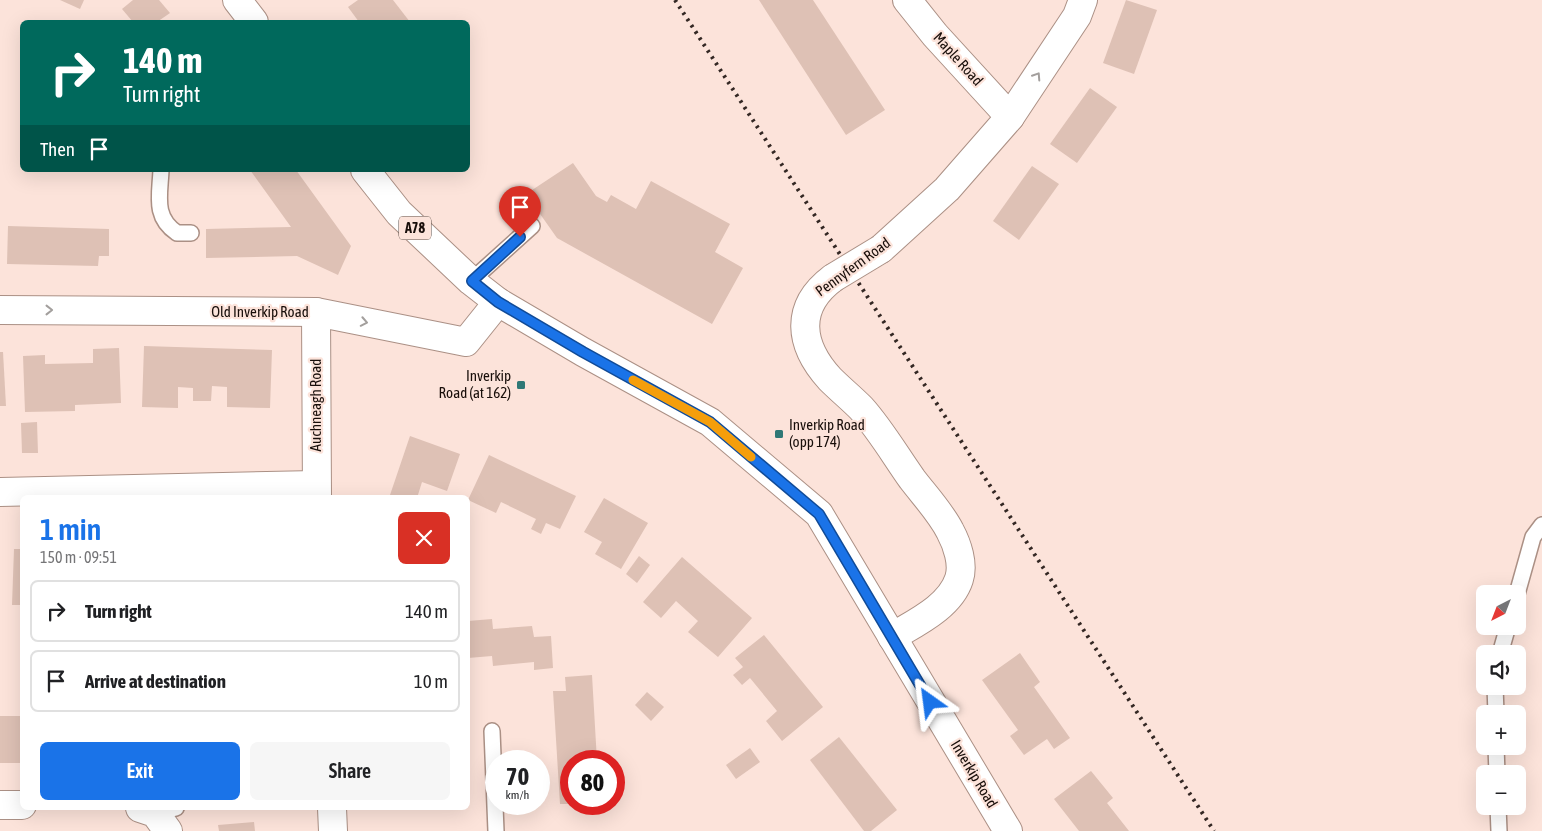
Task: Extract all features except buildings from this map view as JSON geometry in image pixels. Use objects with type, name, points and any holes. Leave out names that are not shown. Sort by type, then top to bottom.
[{"type":"main road","points":[[237,0],[252,20]]},
{"type":"main road","name":"Maple Road","points":[[907,0],[935,35],[1010,117]]},
{"type":"main road","name":"Pennyfern Road","points":[[892,637],[919,621],[954,591],[960,577],[960,562],[950,530],[861,408],[829,378],[815,358],[808,340],[805,321],[806,308],[821,287],[881,249],[947,189],[1010,117],[1077,16],[1083,0]]},
{"type":"main road","name":"Inverkip Road","points":[[367,172],[399,213],[472,281],[498,302],[583,352],[710,422],[819,514],[1008,831]]},
{"type":"main road","name":"Old Inverkip Road","points":[[0,310],[316,312],[466,342],[498,302]]},
{"type":"main road","name":"Auchneagh Road","points":[[316,312],[316,491]]},
{"type":"main road","points":[[0,492],[316,491]]},
{"type":"main road","points":[[0,805],[20,804]]},
{"type":"main road","points":[[332,810],[333,831]]},
{"type":"lane","points":[[161,172],[160,214],[165,222],[177,233],[191,233]]},
{"type":"lane","points":[[472,281],[532,226]]},
{"type":"lane","points":[[1520,585],[1533,537],[1542,525]]},
{"type":"lane","points":[[492,731],[496,831]]},
{"type":"lane","points":[[1498,815],[1499,831]]},
{"type":"railway","points":[[675,0],[1214,831]]},
{"type":"slow traffic","points":[[633,380],[710,422],[751,457]]},
{"type":"place","name":"Inverkip Road (at 162)","points":[[521,385]]},
{"type":"place","name":"Inverkip Road (opp 174)","points":[[779,434]]},
{"type":"route","points":[[520,237],[472,281],[498,302],[583,352],[710,422],[819,514],[930,702]]}]
